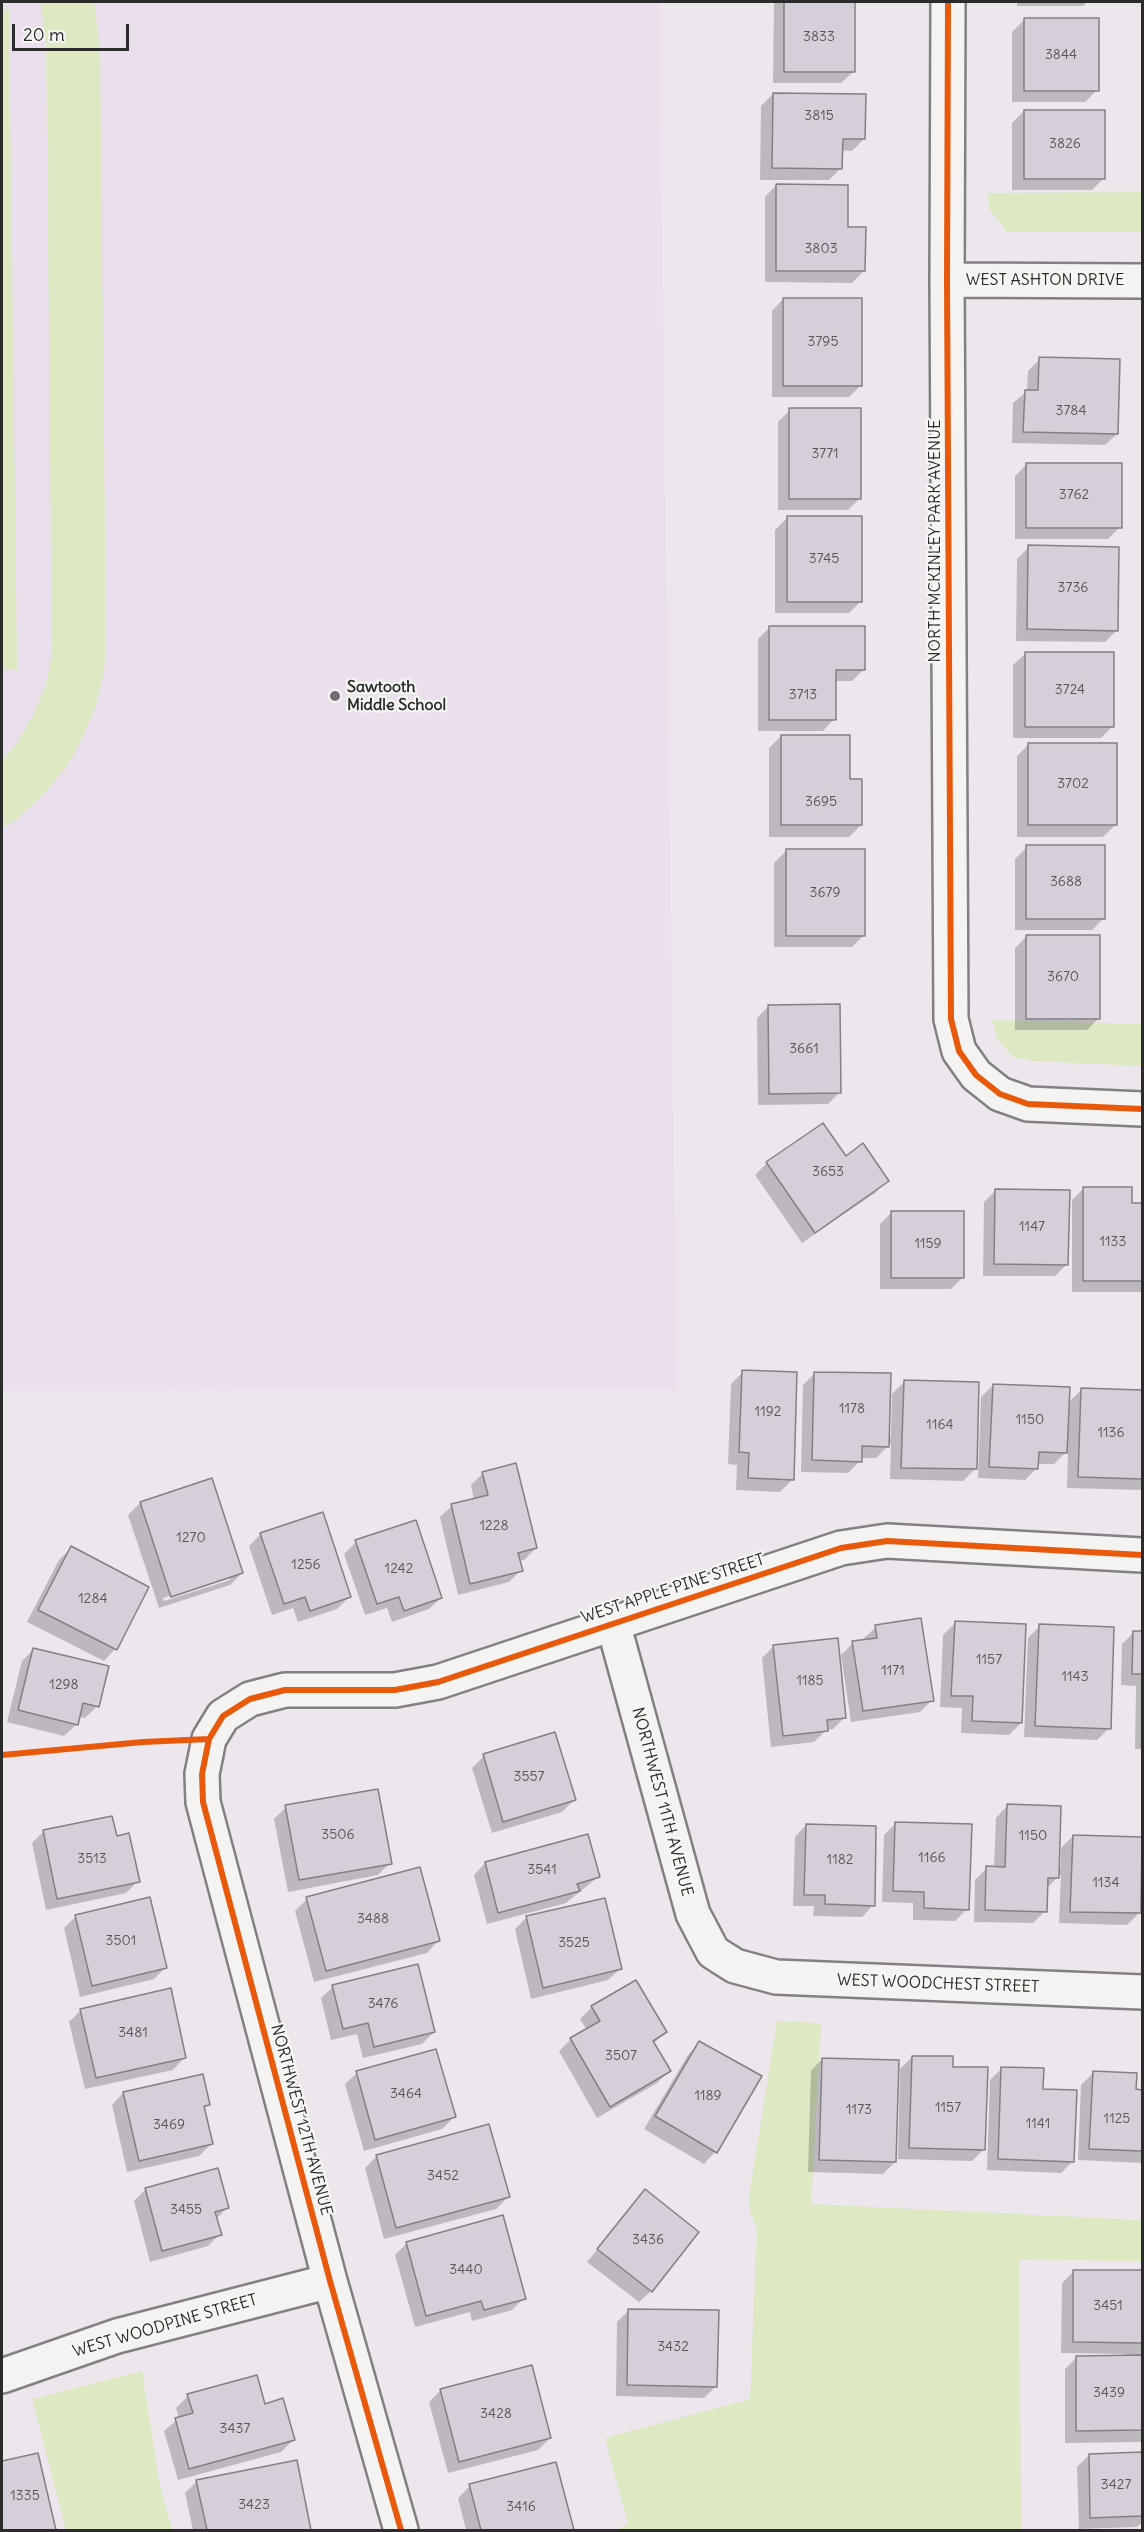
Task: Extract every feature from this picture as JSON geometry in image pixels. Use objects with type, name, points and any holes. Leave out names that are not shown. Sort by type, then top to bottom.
[{"type":"street","name":"NORTH MCKINLEY PARK AVENUE","points":[[948,2],[947,280],[951,1019],[959,1051],[976,1075],[1000,1094],[1028,1104],[1143,1109]]},
{"type":"street","name":"WEST ASHTON DRIVE","points":[[947,280],[1143,280]]},
{"type":"street","name":"WEST APPLE PINE STREET","points":[[223,1716],[250,1699],[285,1690],[394,1690],[438,1682],[841,1548],[887,1541],[1143,1555]]},
{"type":"street","name":"NORTHWEST 11TH AVENUE","points":[[613,1623],[693,1914],[713,1952],[735,1966]]},
{"type":"street","name":"NORTHWEST 12TH AVENUE","points":[[223,1716],[209,1739],[202,1774],[203,1802],[330,2281],[401,2530]]},
{"type":"street","name":"WEST WOODCHEST STREET","points":[[735,1966],[776,1977],[1143,1992]]},
{"type":"street","name":"WEST WOODPINE STREET","points":[[2,2376],[117,2336],[330,2281]]},
{"type":"shaded area","name":"Sawtooth Middle School","points":[[2,2],[659,2],[677,1390],[2,1391]]},
{"type":"green space","points":[[40,2],[94,2],[100,47],[106,637],[104,671],[96,705],[82,739],[66,767],[45,793],[17,819],[2,829],[2,760],[16,744],[33,715],[46,684],[52,653],[46,38]]},
{"type":"green space","points":[[9,9],[17,669],[2,669],[2,10]]},
{"type":"green space","points":[[1142,192],[1142,232],[1007,232],[989,209],[988,193]]},
{"type":"green space","points":[[992,1020],[1142,1024],[1142,1066],[1033,1061],[1013,1057],[997,1039]]},
{"type":"green space","points":[[777,2021],[821,2023],[811,2204],[1142,2220],[1142,2261],[1019,2260],[1021,2530],[617,2530],[628,2524],[605,2438],[750,2399],[757,2228],[750,2212],[749,2196]]},
{"type":"green space","points":[[142,2371],[160,2486],[172,2530],[66,2530],[32,2399]]},
{"type":"building","points":[[784,2],[855,2],[855,72],[784,72]]},
{"type":"building","points":[[1024,18],[1099,18],[1099,91],[1024,91]]},
{"type":"building","points":[[773,93],[866,94],[865,139],[843,139],[842,169],[772,168]]},
{"type":"building","points":[[1024,110],[1105,110],[1105,179],[1024,179]]},
{"type":"building","points":[[776,184],[848,185],[848,227],[866,227],[865,271],[776,271]]},
{"type":"building","points":[[783,298],[862,298],[862,386],[783,386]]},
{"type":"building","points":[[1039,357],[1120,359],[1118,434],[1023,432],[1025,390],[1038,390]]},
{"type":"building","points":[[789,408],[861,408],[861,499],[789,499]]},
{"type":"building","points":[[1026,463],[1122,463],[1122,528],[1026,528]]},
{"type":"building","points":[[787,516],[862,516],[862,602],[787,602]]},
{"type":"building","points":[[1028,545],[1119,547],[1118,631],[1027,629]]},
{"type":"building","points":[[769,626],[865,626],[865,670],[836,670],[836,720],[769,720]]},
{"type":"building","points":[[1025,652],[1114,652],[1114,727],[1025,727]]},
{"type":"building","points":[[781,735],[850,735],[850,779],[862,779],[862,825],[781,825]]},
{"type":"building","points":[[1028,743],[1117,743],[1117,825],[1028,825]]},
{"type":"building","points":[[1026,845],[1105,845],[1105,919],[1026,919]]},
{"type":"building","points":[[786,849],[865,849],[865,936],[786,936]]},
{"type":"building","points":[[1026,935],[1100,935],[1100,1019],[1026,1019]]},
{"type":"building","points":[[840,1004],[841,1093],[769,1094],[768,1005]]},
{"type":"building","points":[[823,1123],[846,1156],[863,1143],[889,1181],[815,1233],[766,1162]]},
{"type":"building","points":[[1083,1187],[1132,1187],[1132,1203],[1142,1203],[1142,1281],[1083,1281]]},
{"type":"building","points":[[995,1189],[1070,1190],[1068,1265],[994,1264]]},
{"type":"building","points":[[891,1211],[964,1211],[964,1278],[891,1278]]},
{"type":"building","points":[[742,1370],[797,1372],[794,1480],[748,1478],[749,1453],[739,1452]]},
{"type":"building","points":[[814,1372],[891,1373],[889,1447],[862,1446],[862,1462],[812,1460]]},
{"type":"building","points":[[904,1380],[979,1382],[977,1469],[901,1468]]},
{"type":"building","points":[[993,1384],[1070,1387],[1067,1453],[1039,1452],[1038,1469],[989,1467]]},
{"type":"building","points":[[1081,1388],[1142,1390],[1142,1479],[1078,1477]]},
{"type":"building","points":[[516,1463],[537,1548],[518,1553],[523,1571],[470,1584],[451,1504],[488,1495],[482,1472]]},
{"type":"building","points":[[212,1478],[243,1573],[171,1597],[140,1502]]},
{"type":"building","points":[[323,1512],[351,1597],[310,1611],[305,1597],[284,1604],[260,1533]]},
{"type":"building","points":[[416,1520],[442,1598],[404,1611],[399,1597],[377,1604],[355,1540]]},
{"type":"building","points":[[71,1546],[149,1587],[117,1650],[38,1610]]},
{"type":"building","points":[[921,1618],[934,1701],[863,1711],[852,1641],[877,1638],[875,1625]]},
{"type":"building","points":[[955,1621],[1026,1624],[1022,1723],[972,1721],[973,1696],[951,1696]]},
{"type":"building","points":[[1039,1624],[1114,1627],[1111,1729],[1035,1726]]},
{"type":"building","points":[[1133,1631],[1142,1631],[1142,1674],[1132,1674]]},
{"type":"building","points":[[838,1638],[846,1718],[827,1720],[828,1731],[783,1736],[773,1645]]},
{"type":"building","points":[[33,1648],[109,1666],[99,1707],[83,1703],[78,1725],[18,1710]]},
{"type":"building","points":[[555,1732],[576,1800],[503,1822],[483,1754]]},
{"type":"building","points":[[378,1789],[392,1864],[299,1880],[285,1805]]},
{"type":"building","points":[[1007,1804],[1061,1806],[1059,1878],[1048,1878],[1047,1912],[985,1910],[986,1866],[1005,1867]]},
{"type":"building","points":[[112,1816],[117,1836],[129,1833],[140,1882],[57,1899],[43,1830]]},
{"type":"building","points":[[895,1822],[972,1824],[969,1910],[924,1908],[924,1892],[893,1891]]},
{"type":"building","points":[[806,1824],[876,1826],[875,1906],[825,1904],[825,1895],[804,1895]]},
{"type":"building","points":[[588,1834],[600,1877],[577,1884],[580,1891],[498,1913],[485,1862]]},
{"type":"building","points":[[1073,1835],[1142,1837],[1141,1913],[1070,1912]]},
{"type":"building","points":[[420,1867],[440,1941],[326,1971],[306,1897]]},
{"type":"building","points":[[150,1897],[167,1968],[92,1986],[75,1915]]},
{"type":"building","points":[[605,1898],[622,1969],[543,1988],[526,1916]]},
{"type":"building","points":[[418,1964],[435,2032],[374,2047],[368,2023],[343,2029],[332,1985]]},
{"type":"building","points":[[636,1980],[667,2032],[653,2041],[671,2071],[610,2107],[570,2038],[600,2021],[591,2006]]},
{"type":"building","points":[[171,1988],[186,2058],[96,2078],[80,2009]]},
{"type":"building","points":[[699,2041],[762,2076],[717,2153],[655,2116]]},
{"type":"building","points":[[436,2049],[456,2117],[375,2140],[356,2071]]},
{"type":"building","points":[[912,2056],[953,2056],[953,2067],[988,2067],[985,2150],[909,2148]]},
{"type":"building","points":[[822,2058],[899,2060],[896,2162],[819,2160]]},
{"type":"building","points":[[1001,2067],[1044,2068],[1043,2089],[1077,2090],[1074,2162],[998,2159]]},
{"type":"building","points":[[1093,2071],[1137,2073],[1136,2089],[1142,2090],[1142,2151],[1089,2149]]},
{"type":"building","points":[[203,2074],[210,2105],[204,2106],[213,2144],[139,2161],[123,2092]]},
{"type":"building","points":[[489,2124],[510,2197],[396,2228],[376,2155]]},
{"type":"building","points":[[218,2168],[229,2208],[215,2212],[222,2235],[162,2251],[145,2188]]},
{"type":"building","points":[[645,2189],[699,2232],[652,2292],[597,2249]]},
{"type":"building","points":[[503,2215],[526,2299],[484,2310],[481,2301],[426,2316],[406,2242]]},
{"type":"building","points":[[1073,2270],[1142,2270],[1142,2343],[1073,2342]]},
{"type":"building","points":[[628,2309],[719,2310],[717,2387],[627,2385]]},
{"type":"building","points":[[1142,2355],[1142,2430],[1076,2431],[1076,2356]]},
{"type":"building","points":[[532,2365],[551,2438],[459,2462],[440,2389]]},
{"type":"building","points":[[257,2375],[265,2404],[283,2398],[295,2440],[189,2469],[175,2418],[193,2413],[187,2394]]},
{"type":"building","points":[[1142,2452],[1142,2516],[1090,2518],[1089,2454]]},
{"type":"building","points":[[38,2453],[56,2530],[2,2530],[2,2461]]},
{"type":"building","points":[[297,2460],[311,2530],[207,2530],[196,2480]]},
{"type":"building","points":[[556,2462],[574,2530],[481,2530],[469,2484]]},
{"type":"cycle path","points":[[948,2],[947,280],[951,1019],[959,1051],[976,1075],[1000,1094],[1028,1104],[1142,1109]]},
{"type":"cycle path","points":[[401,2530],[330,2281],[203,1802],[202,1774],[209,1739],[223,1716],[250,1699],[285,1690],[395,1690],[438,1682],[841,1548],[887,1541],[1142,1555]]},
{"type":"cycle path","points":[[2,1755],[143,1742],[209,1739]]},
{"type":"place","name":"Sawtooth Middle School","points":[[335,696]]}]
